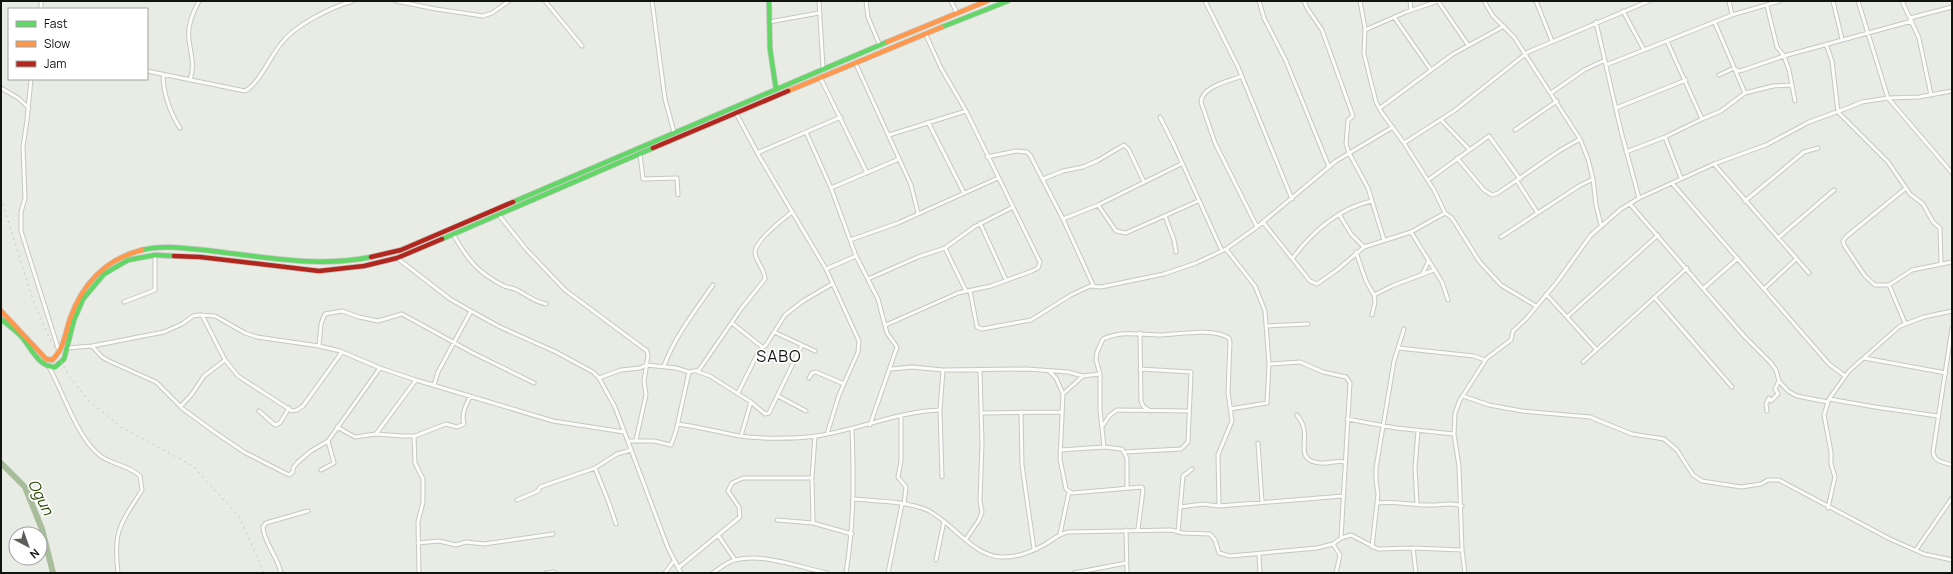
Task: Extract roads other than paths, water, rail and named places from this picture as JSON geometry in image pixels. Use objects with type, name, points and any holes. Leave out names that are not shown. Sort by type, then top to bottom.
[{"type":"main road","points":[[769,1],[770,49],[776,89]]},
{"type":"main road","points":[[1,311],[46,359],[52,360],[60,353],[70,318],[81,294],[100,270],[117,258],[148,248],[190,249],[311,262],[346,262],[381,256],[408,247],[823,68],[987,1]]},
{"type":"main road","points":[[1,319],[20,335],[40,361],[49,367],[55,367],[62,362],[74,320],[83,299],[104,274],[120,264],[155,255],[200,257],[318,271],[364,266],[397,258],[855,62],[926,35],[1008,1]]},
{"type":"main road","points":[[148,248],[148,256]]},
{"type":"street","points":[[190,80],[193,68],[189,36],[193,14],[199,1]]},
{"type":"street","points":[[148,71],[239,91],[249,89],[280,44],[292,32],[325,13],[353,1]]},
{"type":"street","points":[[396,1],[436,10],[483,16],[492,14],[508,1]]},
{"type":"street","points":[[545,1],[582,46]]},
{"type":"street","points":[[652,1],[665,99],[674,132]]},
{"type":"street","points":[[819,1],[823,68]]},
{"type":"street","points":[[866,1],[868,17],[880,46]]},
{"type":"street","points":[[951,1],[957,13]]},
{"type":"street","points":[[1205,1],[1242,76],[1292,199]]},
{"type":"street","points":[[1258,1],[1264,18],[1286,61],[1329,167]]},
{"type":"street","points":[[1304,1],[1322,30],[1353,116],[1348,120],[1346,144],[1349,153],[1363,177],[1384,240]]},
{"type":"street","points":[[1360,1],[1365,30],[1364,54],[1369,77],[1380,108],[1428,180],[1444,213],[1452,218],[1479,261],[1501,285],[1536,306]]},
{"type":"street","points":[[1410,1],[1411,10]]},
{"type":"street","points":[[1365,30],[1411,10],[1438,1],[1468,46]]},
{"type":"street","points":[[1484,1],[1493,16],[1514,37],[1526,54],[1580,139],[1588,159],[1593,179],[1596,205],[1601,226]]},
{"type":"street","points":[[1536,1],[1552,41]]},
{"type":"street","points":[[1404,143],[1454,112],[1526,54],[1596,22],[1649,1]]},
{"type":"street","points":[[1729,1],[1732,15]]},
{"type":"street","points":[[1606,65],[1732,15],[1780,1]]},
{"type":"street","points":[[1833,1],[1842,39]]},
{"type":"street","points":[[1858,1],[1869,32],[1888,98],[1952,173]]},
{"type":"street","points":[[1902,1],[1919,38],[1931,95]]},
{"type":"street","points":[[1766,6],[1776,47],[1784,56],[1791,77],[1791,85],[1795,101]]},
{"type":"street","points":[[1734,68],[1738,71],[1743,70],[1784,56],[1952,7]]},
{"type":"street","points":[[1623,11],[1644,50]]},
{"type":"street","points":[[769,22],[819,13]]},
{"type":"street","points":[[1394,17],[1431,70]]},
{"type":"street","points":[[1596,22],[1638,198]]},
{"type":"street","points":[[1715,23],[1745,94]]},
{"type":"street","points":[[1380,108],[1431,70],[1468,46],[1504,26]]},
{"type":"street","points":[[886,325],[925,307],[968,291],[1032,271],[1038,268],[1040,262],[987,157],[966,111],[941,68],[926,35]]},
{"type":"street","points":[[1667,41],[1686,80],[1702,119]]},
{"type":"street","points":[[1826,44],[1833,67],[1838,112],[1888,162],[1910,194],[1923,204],[1933,222],[1940,228],[1941,263]]},
{"type":"street","points":[[1551,92],[1584,70],[1605,60]]},
{"type":"street","points":[[855,62],[911,185],[918,213]]},
{"type":"street","points":[[1719,75],[1734,68]]},
{"type":"street","points":[[163,74],[163,83],[168,103],[180,128]]},
{"type":"street","points":[[1242,76],[1220,84],[1205,93],[1201,102],[1215,143],[1257,227]]},
{"type":"street","points":[[820,77],[841,117],[867,173]]},
{"type":"street","points":[[30,80],[29,108],[23,147],[24,198],[21,212],[21,231],[60,353]]},
{"type":"street","points":[[1616,108],[1686,80]]},
{"type":"street","points":[[1626,152],[1665,137],[1722,111],[1745,94],[1774,86],[1791,85]]},
{"type":"street","points":[[1,88],[18,98],[29,108]]},
{"type":"street","points":[[1465,573],[1462,550],[1462,506],[1459,466],[1454,434],[1455,413],[1463,396],[1485,360],[1511,340],[1513,331],[1526,319],[1591,235],[1638,198],[1714,164],[1766,145],[1809,122],[1862,102],[1888,98],[1931,95],[1952,91]]},
{"type":"street","points":[[1515,130],[1557,101]]},
{"type":"street","points":[[889,135],[966,111]]},
{"type":"street","points":[[736,113],[757,153],[826,269],[859,342],[858,352],[833,413],[827,434]]},
{"type":"street","points":[[757,153],[841,117]]},
{"type":"street","points":[[1160,117],[1222,251]]},
{"type":"street","points":[[1441,120],[1469,149]]},
{"type":"street","points":[[928,122],[964,193]]},
{"type":"street","points":[[945,248],[968,291],[977,326],[982,329],[1031,320],[1071,295],[1090,286],[1094,287],[1138,280],[1178,270],[1226,249],[1257,227],[1329,167],[1349,153],[1393,127]]},
{"type":"street","points":[[806,132],[832,188],[856,256],[878,299],[887,332],[897,347],[891,369],[870,425]]},
{"type":"street","points":[[1428,180],[1486,137],[1491,137],[1537,212]]},
{"type":"street","points":[[1665,137],[1681,178]]},
{"type":"street","points":[[1457,158],[1488,194],[1496,194],[1580,139]]},
{"type":"street","points":[[1043,179],[1063,171],[1083,167],[1097,162],[1124,145],[1129,150],[1144,182]]},
{"type":"street","points":[[1745,201],[1804,152],[1818,148]]},
{"type":"street","points":[[987,157],[1016,151],[1027,152],[1043,179],[1063,219],[1094,287]]},
{"type":"street","points":[[640,154],[643,178],[677,178],[678,195]]},
{"type":"street","points":[[832,188],[899,159]]},
{"type":"street","points":[[1063,219],[1182,164]]},
{"type":"street","points":[[1714,164],[1809,273]]},
{"type":"street","points":[[850,240],[918,213],[998,178]]},
{"type":"street","points":[[1501,237],[1537,212],[1593,179]]},
{"type":"street","points":[[1672,183],[1737,259],[1791,318],[1829,364],[1846,376]]},
{"type":"street","points":[[1906,188],[1888,201],[1876,214],[1847,236],[1844,241],[1844,245],[1852,258],[1872,283],[1889,285],[1912,270],[1952,262]]},
{"type":"street","points":[[1778,238],[1834,190]]},
{"type":"street","points":[[1098,204],[1116,231],[1120,233],[1129,232],[1198,201]]},
{"type":"street","points":[[1292,259],[1311,237],[1339,214],[1357,204],[1372,201]]},
{"type":"street","points":[[1630,204],[1687,268],[1744,336],[1770,362],[1776,370],[1779,380],[1792,394],[1938,416]]},
{"type":"street","points":[[868,280],[918,257],[945,248],[980,223],[1012,207]]},
{"type":"street","points":[[599,378],[621,370],[640,368],[646,365],[664,366],[689,372],[696,371],[701,368],[765,279],[765,274],[757,261],[755,248],[758,243],[792,212]]},
{"type":"street","points":[[1263,222],[1310,281],[1317,284],[1337,270],[1356,252],[1364,247],[1411,232],[1444,213]]},
{"type":"street","points":[[498,214],[526,249],[565,290],[647,351],[644,381],[646,395],[636,440]]},
{"type":"street","points":[[1339,214],[1351,234],[1364,247]]},
{"type":"street","points":[[1165,216],[1174,240],[1176,252]]},
{"type":"street","points":[[980,223],[1006,280]]},
{"type":"street","points":[[1411,232],[1442,282],[1448,300]]},
{"type":"street","points":[[453,234],[467,258],[486,275],[504,286],[519,291],[534,301],[546,304]]},
{"type":"street","points":[[1567,317],[1658,235]]},
{"type":"street","points":[[1226,249],[1255,286],[1263,306],[1267,326],[1269,364],[1267,403],[1230,408]]},
{"type":"street","points":[[1356,252],[1366,281],[1374,295],[1375,302],[1372,315]]},
{"type":"street","points":[[124,302],[155,290],[155,255]]},
{"type":"street","points":[[826,269],[856,256]]},
{"type":"street","points":[[397,258],[450,299],[471,311],[556,352],[593,372],[599,378],[615,407],[674,561],[681,573]]},
{"type":"street","points":[[1704,288],[1737,259]]},
{"type":"street","points":[[1764,289],[1796,259]]},
{"type":"street","points":[[1423,273],[1429,260]]},
{"type":"street","points":[[1583,362],[1687,268]]},
{"type":"street","points":[[1374,295],[1423,273],[1434,270]]},
{"type":"street","points":[[738,392],[752,363],[762,347],[766,345],[788,312],[832,284]]},
{"type":"street","points":[[664,366],[670,351],[684,326],[713,285]]},
{"type":"street","points":[[1889,285],[1905,323]]},
{"type":"street","points":[[1546,294],[1596,349]]},
{"type":"street","points":[[1655,298],[1732,387]]},
{"type":"street","points":[[319,346],[321,324],[325,314],[342,311],[359,317],[378,321],[402,314],[534,383]]},
{"type":"street","points":[[434,385],[438,372],[471,311]]},
{"type":"street","points":[[1828,508],[1835,477],[1831,464],[1831,452],[1824,415],[1828,400],[1846,376],[1893,331],[1905,323],[1952,311]]},
{"type":"street","points":[[202,315],[225,360],[238,376],[292,410],[297,410],[302,406],[342,352]]},
{"type":"street","points":[[67,348],[92,346],[164,332],[182,324],[193,316],[215,316],[245,333],[257,337],[319,346],[342,352],[380,368],[416,380],[553,421],[624,432]]},
{"type":"street","points":[[732,323],[762,347]]},
{"type":"street","points":[[1267,326],[1308,324]]},
{"type":"street","points":[[1952,328],[1933,456],[1936,460],[1952,465]]},
{"type":"street","points":[[1372,547],[1377,503],[1376,468],[1391,377],[1404,329]]},
{"type":"street","points":[[774,332],[815,351]]},
{"type":"street","points":[[1140,333],[1141,401],[1143,406],[1151,412]]},
{"type":"street","points":[[1104,447],[1100,410],[1100,374],[1096,360],[1096,352],[1103,339],[1120,334],[1140,333],[1159,335],[1205,333],[1229,338],[1228,392],[1231,424],[1226,432],[1218,455],[1219,506]]},
{"type":"street","points":[[696,371],[710,376],[738,392],[767,414],[771,411],[802,345]]},
{"type":"street","points":[[92,346],[102,357],[109,361],[156,382],[201,423],[244,452],[287,474],[291,474],[298,462],[328,441],[380,368]]},
{"type":"street","points":[[1398,348],[1474,356],[1485,360]]},
{"type":"street","points":[[1864,358],[1946,374]]},
{"type":"street","points":[[181,406],[192,394],[204,376],[225,360]]},
{"type":"street","points":[[1269,364],[1300,362],[1323,372],[1346,377],[1350,383],[1341,538]]},
{"type":"street","points":[[49,367],[85,439],[96,453],[104,459],[128,467],[140,476],[142,490],[119,528],[116,542],[118,573]]},
{"type":"street","points":[[891,369],[912,367],[943,370],[1048,370],[1083,376],[1100,374]]},
{"type":"street","points":[[1125,452],[1182,449],[1188,442],[1188,411],[1191,372],[1140,369]]},
{"type":"street","points":[[942,478],[940,410],[943,370]]},
{"type":"street","points":[[966,538],[982,514],[980,501],[982,444],[980,370]]},
{"type":"street","points":[[1048,370],[1056,378],[1063,394],[1060,450],[1063,480],[1066,489],[1069,492],[1060,534]]},
{"type":"street","points":[[628,441],[636,440],[671,445],[678,424],[689,372]]},
{"type":"street","points":[[809,378],[812,373],[816,372],[844,384]]},
{"type":"street","points":[[1063,394],[1083,376]]},
{"type":"street","points":[[376,434],[416,380]]},
{"type":"street","points":[[1767,411],[1766,404],[1769,398],[1771,400],[1778,394],[1775,389],[1779,380]]},
{"type":"street","points":[[337,427],[355,437],[376,434],[414,436],[437,426],[446,424],[457,427],[464,424],[462,417],[463,412],[470,396]]},
{"type":"street","points":[[778,396],[806,411]]},
{"type":"street","points":[[1463,396],[1489,405],[1522,411],[1590,417],[1626,432],[1664,439],[1677,450],[1690,471],[1699,480],[1741,487],[1756,485],[1775,479],[1828,508],[1859,521],[1890,539],[1930,556],[1952,560]]},
{"type":"street","points":[[741,436],[751,402]]},
{"type":"street","points":[[259,411],[275,425],[280,423],[289,408]]},
{"type":"street","points":[[678,424],[741,436],[815,436],[852,430],[919,411],[940,410]]},
{"type":"street","points":[[1102,426],[1109,416],[1117,410],[1151,412],[1188,411]]},
{"type":"street","points":[[981,412],[1062,412]]},
{"type":"street","points":[[1021,412],[1022,465],[1034,550]]},
{"type":"street","points":[[1297,415],[1304,429],[1304,451],[1305,455],[1309,459],[1321,463],[1335,461],[1345,462]]},
{"type":"street","points":[[888,573],[906,487],[898,477],[901,461],[901,417]]},
{"type":"street","points":[[1348,419],[1418,431],[1454,434]]},
{"type":"street","points":[[846,573],[852,534],[854,499],[852,430]]},
{"type":"street","points":[[1417,504],[1415,468],[1418,431]]},
{"type":"street","points":[[414,436],[415,463],[423,479],[423,502],[418,522],[419,573]]},
{"type":"street","points":[[813,523],[812,478],[815,436]]},
{"type":"street","points":[[321,470],[334,463],[328,441]]},
{"type":"street","points":[[1258,443],[1262,502]]},
{"type":"street","points":[[1060,450],[1104,447],[1116,447],[1122,449],[1127,458],[1127,488]]},
{"type":"street","points":[[517,500],[538,491],[540,487],[595,468],[617,454],[631,450]]},
{"type":"street","points":[[595,468],[616,524]]},
{"type":"street","points":[[1178,532],[1183,476],[1192,469]]},
{"type":"street","points":[[678,568],[740,517],[739,507],[728,490],[732,483],[744,478],[812,478]]},
{"type":"street","points":[[1069,492],[1093,492],[1139,486],[1143,490],[1138,529]]},
{"type":"street","points":[[1180,507],[1203,504],[1219,506],[1343,496]]},
{"type":"street","points":[[1916,550],[1952,498]]},
{"type":"street","points":[[854,499],[903,504],[927,510],[944,521],[984,552],[1001,557],[1020,555],[1034,550],[1060,534],[1093,530],[1138,529],[1171,530],[1178,532],[1210,534],[1214,540],[1216,550],[1224,555],[1230,556],[1259,555],[1317,548],[1333,544],[1341,538],[1351,535],[1378,549],[1413,548],[1462,550]]},
{"type":"street","points":[[1377,503],[1388,502],[1430,505],[1450,503],[1462,506]]},
{"type":"street","points":[[281,573],[275,556],[264,534],[263,527],[266,523],[308,511]]},
{"type":"street","points":[[777,520],[813,523],[852,534]]},
{"type":"street","points":[[936,560],[944,521]]},
{"type":"street","points":[[1126,530],[1127,573]]},
{"type":"street","points":[[418,543],[439,541],[456,545],[466,542],[484,544],[553,534]]},
{"type":"street","points":[[718,535],[735,560]]},
{"type":"street","points":[[1333,544],[1340,555],[1336,573]]},
{"type":"street","points":[[1413,548],[1416,573]]},
{"type":"street","points":[[1259,555],[1260,573]]},
{"type":"street","points":[[713,573],[735,560],[773,560],[827,573]]},
{"type":"street","points":[[665,573],[674,561]]},
{"type":"street","points":[[1074,573],[1126,563]]},
{"type":"street","points":[[546,573],[554,572]]},
{"type":"waterway","name":"Ogun","points":[[1,463],[25,487],[42,529],[53,573]]},
{"type":"railway","points":[[1,198],[33,300],[47,333],[67,373],[88,400],[121,427],[193,466],[240,518],[264,573]]},
{"type":"district","name":"SABO","points":[[779,356]]}]
